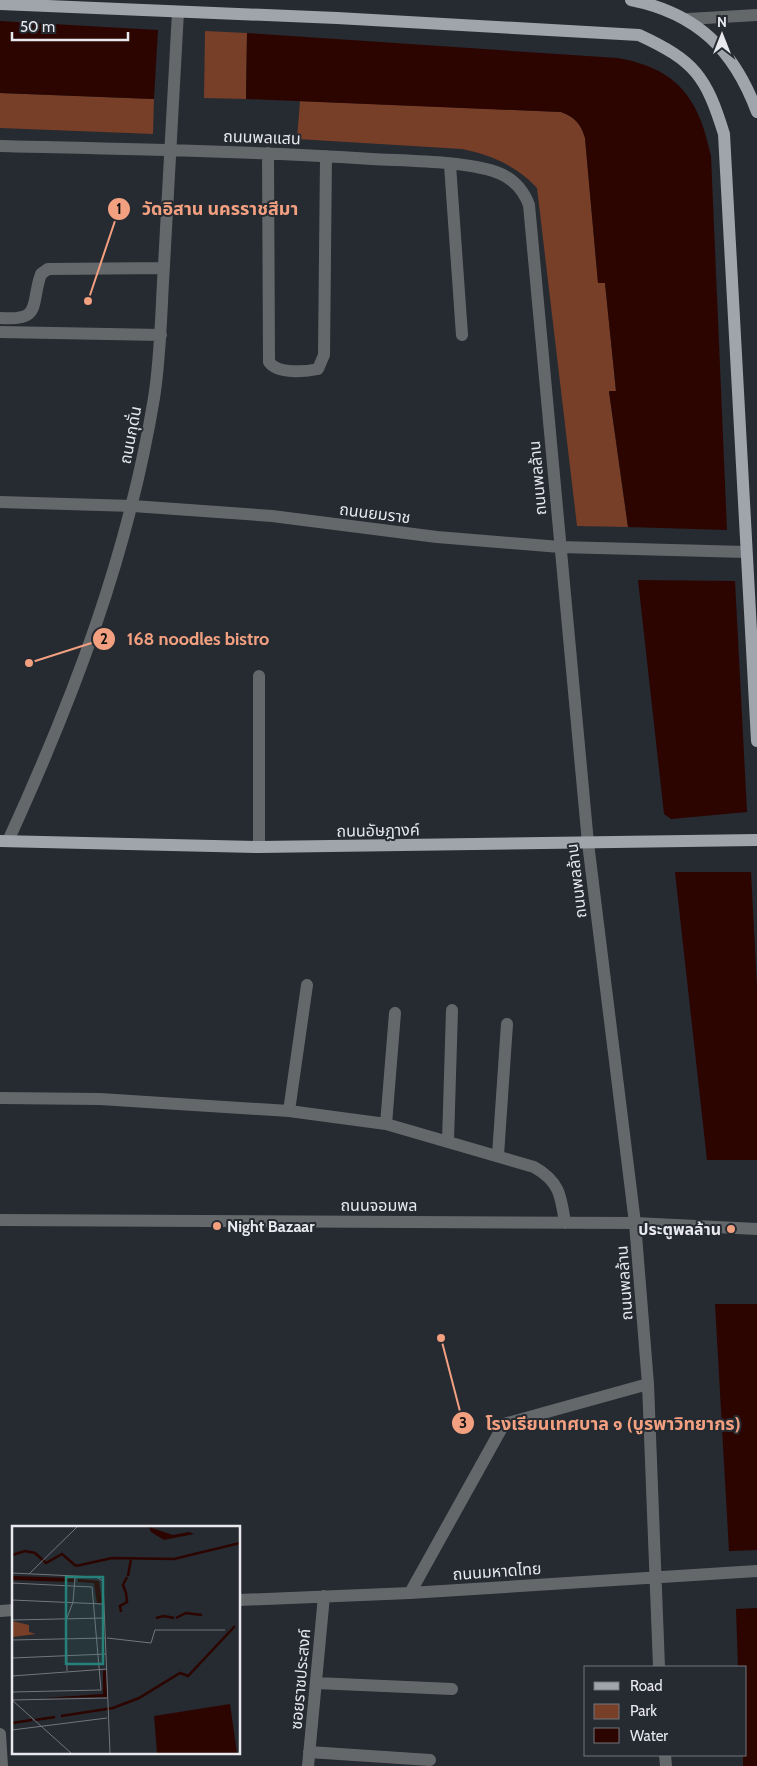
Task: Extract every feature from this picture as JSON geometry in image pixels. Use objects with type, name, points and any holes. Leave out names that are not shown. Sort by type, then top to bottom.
[{"type":"main road","points":[[631,0],[650,4],[688,19],[728,55],[747,84],[757,112]]},
{"type":"main road","points":[[0,4],[179,6],[337,18],[639,35],[671,50],[692,67],[712,96],[724,134],[752,552],[757,741]]},
{"type":"main road","name":"ถนนอัษฎางค์","points":[[2,841],[259,848],[757,840]]},
{"type":"street","name":"ถนนกุดั่น","points":[[2,841],[52,745],[100,616],[133,506],[154,397],[161,335],[179,6]]},
{"type":"street","points":[[688,19],[757,15]]},
{"type":"street","name":"ถนนพลแสน","points":[[0,146],[268,153],[450,164],[494,171],[518,185]]},
{"type":"street","points":[[268,153],[269,362],[277,368],[295,371],[318,369],[324,355],[326,156]]},
{"type":"street","points":[[450,164],[462,335]]},
{"type":"street","name":"ถนนพลล้าน","points":[[518,185],[525,193],[529,205],[588,843],[636,1223],[648,1384],[659,1666]]},
{"type":"street","points":[[0,318],[20,318],[28,315],[32,310],[40,274],[48,269],[164,268]]},
{"type":"street","points":[[0,332],[161,335]]},
{"type":"street","name":"ถนนยมราช","points":[[0,502],[133,506],[272,516],[437,537],[560,547],[752,552]]},
{"type":"street","points":[[259,676],[259,848]]},
{"type":"street","points":[[289,1112],[307,985]]},
{"type":"street","points":[[448,1141],[452,1010]]},
{"type":"street","points":[[386,1124],[395,1013]]},
{"type":"street","points":[[498,1155],[508,1024]]},
{"type":"street","points":[[0,1098],[100,1099],[289,1112],[386,1124],[534,1166],[550,1176],[562,1197],[565,1223]]},
{"type":"street","name":"ถนนจอมพล","points":[[0,1220],[636,1223],[757,1229]]},
{"type":"street","points":[[410,1593],[504,1424],[648,1384]]},
{"type":"street","name":"ถนนมหาดไทย","points":[[240,1600],[410,1593],[757,1571]]},
{"type":"street","name":"ซอยราชประสงค์","points":[[308,1766],[324,1596]]},
{"type":"street","points":[[316,1682],[452,1689]]},
{"type":"street","points":[[0,1734],[2,1766]]},
{"type":"street","points":[[309,1752],[430,1760]]},
{"type":"green space","points":[[205,31],[247,33],[246,99],[204,98]]},
{"type":"green space","points":[[0,93],[154,99],[153,134],[0,128]]},
{"type":"green space","points":[[300,101],[561,112],[570,116],[579,125],[585,138],[598,282],[605,283],[616,391],[609,392],[628,527],[577,526],[537,188],[521,173],[503,162],[462,149],[297,139]]},
{"type":"water","points":[[0,21],[158,30],[154,99],[0,93]]},
{"type":"water","points":[[247,33],[617,58],[655,69],[670,78],[682,89],[692,102],[700,118],[711,156],[727,530],[628,527],[609,391],[616,391],[605,283],[598,283],[585,138],[577,122],[561,112],[246,99]]},
{"type":"water","points":[[638,580],[735,581],[747,812],[671,819],[664,814]]},
{"type":"water","points":[[675,872],[751,872],[757,987],[757,1160],[707,1160]]},
{"type":"water","points":[[715,1304],[757,1304],[757,1550],[729,1551]]},
{"type":"water","points":[[757,1608],[757,1766],[743,1766],[743,1756],[747,1756],[747,1666],[738,1666],[736,1609]]},
{"type":"place","name":"วัดอิสาน นครราชสีมา","points":[[88,301]]},
{"type":"place","name":"168 noodles bistro","points":[[29,663]]},
{"type":"place","name":"Night Bazaar","points":[[217,1226]]},
{"type":"place","name":"ประตูพลล้าน","points":[[731,1229]]},
{"type":"place","name":"โรงเรียนเทศบาล ๑ (บูรพาวิทยากร)","points":[[441,1338]]}]
